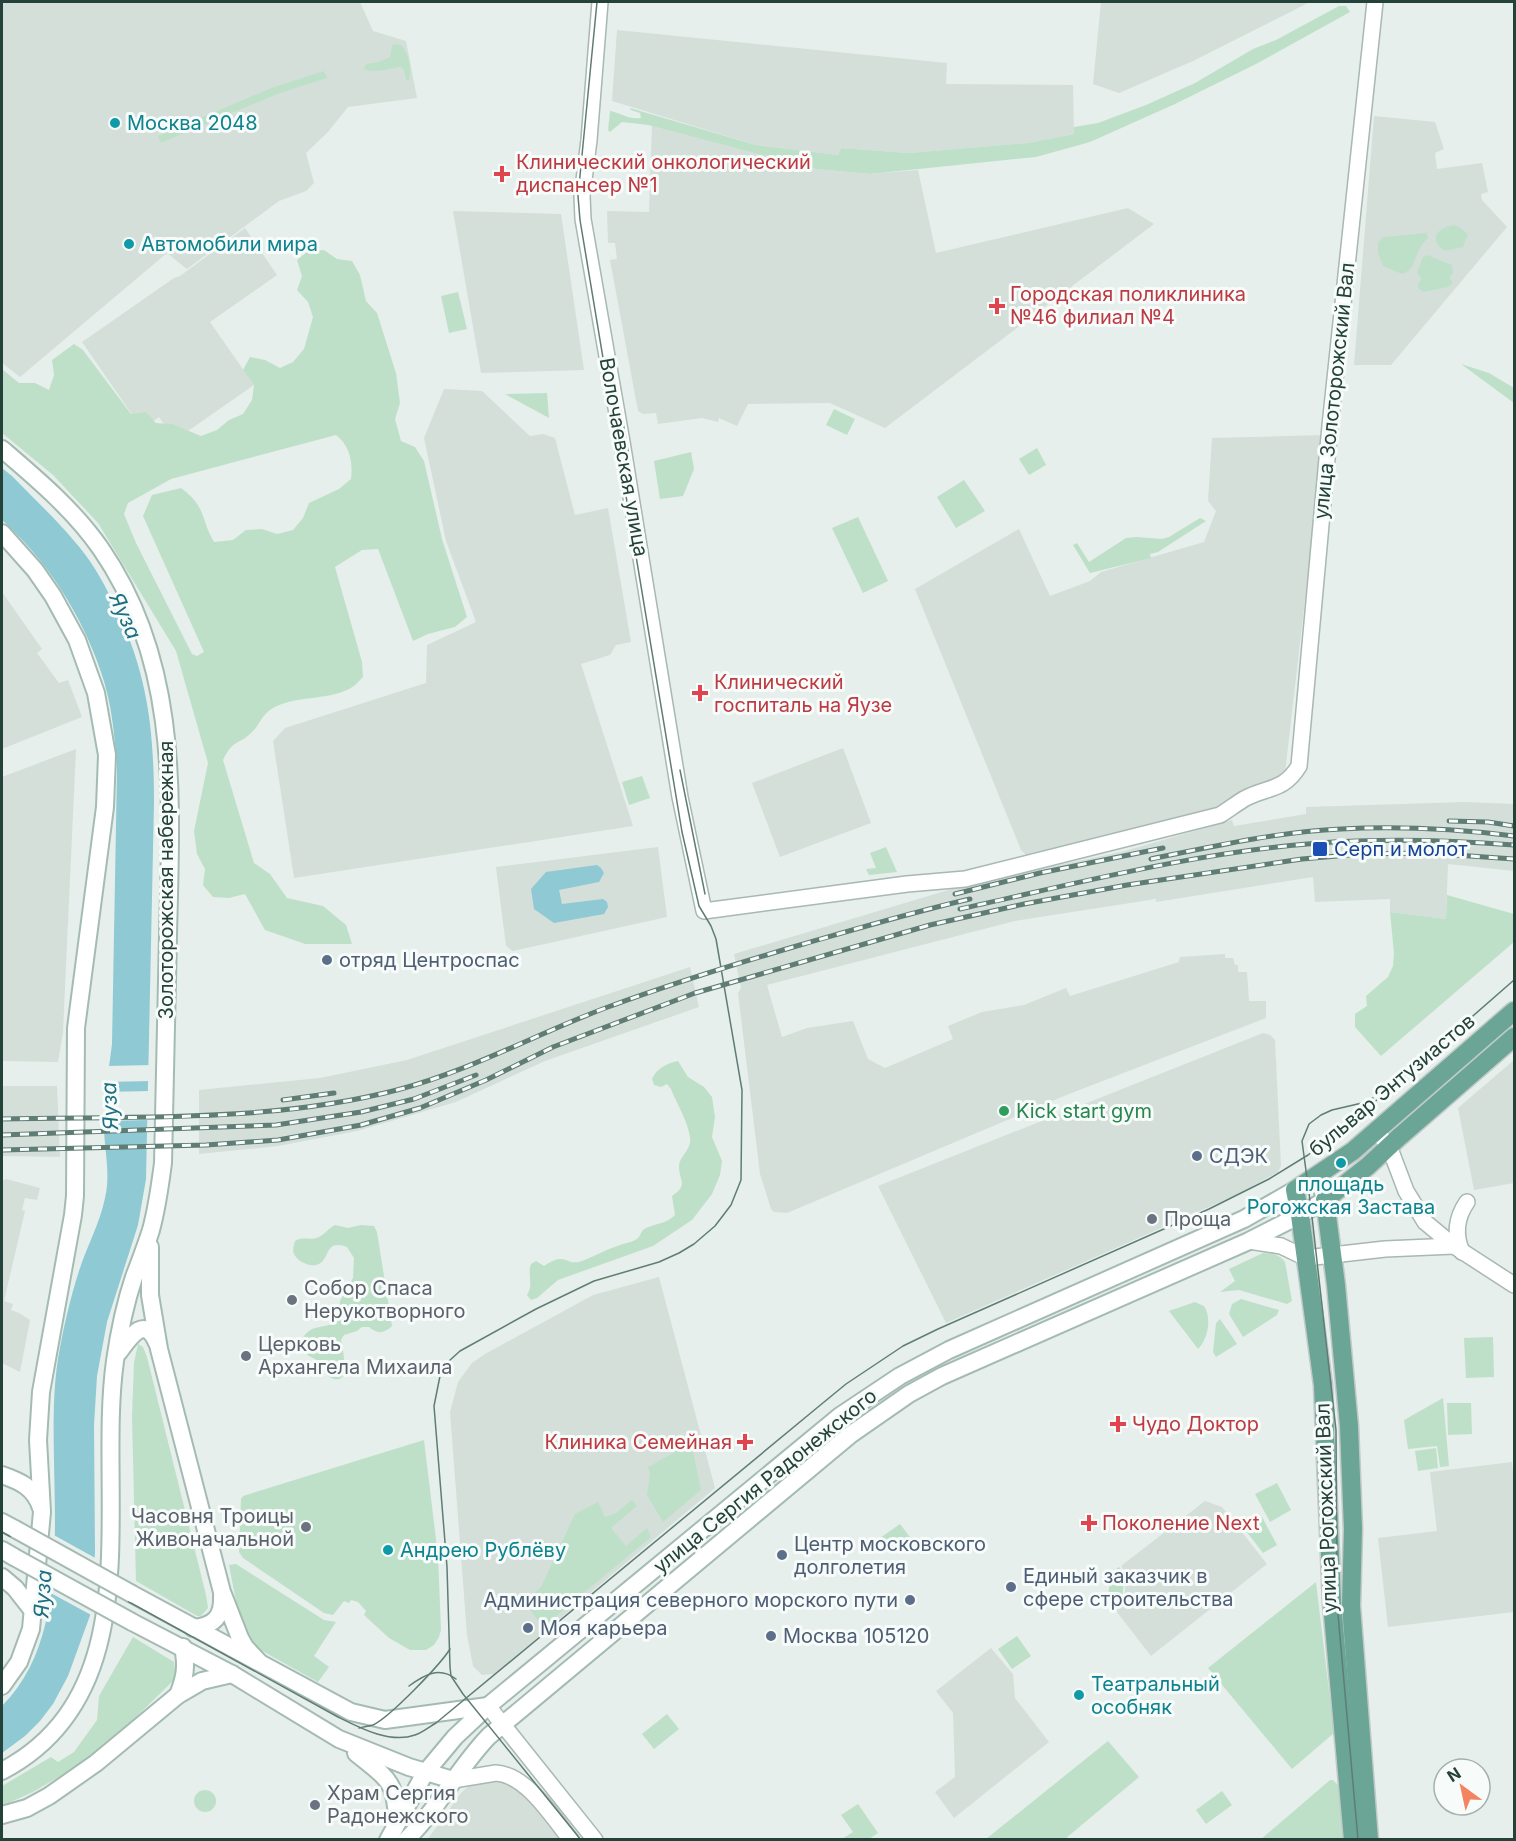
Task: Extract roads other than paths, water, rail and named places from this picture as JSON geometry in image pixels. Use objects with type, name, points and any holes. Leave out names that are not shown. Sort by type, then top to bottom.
[{"type":"main road","name":"Золоторожская набережная","points":[[2,449],[51,492],[80,522],[101,549],[141,625],[156,673],[165,718],[169,773],[170,854],[165,1092],[163,1163],[151,1231]]},
{"type":"main road","points":[[2,533],[47,587],[77,640],[96,693],[106,755],[104,817],[76,1028],[75,1196],[41,1392],[38,1440],[42,1512],[31,1629],[19,1662],[2,1686]]},
{"type":"main road","name":"бульвар Энтузиастов","points":[[1295,1190],[1319,1176],[1376,1131],[1515,1011]]},
{"type":"main road","points":[[1300,1215],[1349,1182],[1515,1037]]},
{"type":"main road","name":"улица Рогожский Вал","points":[[1319,1176],[1332,1254],[1349,1425],[1353,1529],[1351,1606],[1369,1839]]},
{"type":"main road","name":"улица Рогожский Вал","points":[[1295,1190],[1323,1385],[1332,1603],[1353,1839]]},
{"type":"main road","name":"улица Сергия Радонежского","points":[[390,1831],[425,1773],[455,1737],[488,1706],[789,1457],[872,1393],[949,1350],[1244,1219],[1295,1190]]},
{"type":"main road","name":"улица Сергия Радонежского","points":[[406,1839],[416,1833],[477,1749],[502,1725],[850,1435],[909,1394],[985,1356],[1249,1241],[1300,1215]]},
{"type":"main road","points":[[151,1231],[150,1295],[159,1349],[222,1592],[240,1638],[259,1662]]},
{"type":"main road","points":[[2,1771],[30,1753],[47,1738],[69,1712],[93,1663],[103,1628],[111,1562],[110,1419],[116,1357],[133,1279],[151,1231]]},
{"type":"main road","points":[[116,1357],[129,1338],[140,1329],[151,1332],[159,1349]]},
{"type":"main road","points":[[4,1476],[20,1475],[31,1467],[38,1440]]},
{"type":"main road","points":[[4,1476],[32,1490],[39,1501],[42,1512]]},
{"type":"main road","points":[[8,1526],[351,1712],[380,1719],[398,1719],[452,1709],[488,1706]]},
{"type":"main road","points":[[8,1553],[232,1674],[339,1738],[387,1778],[396,1798],[390,1831]]},
{"type":"main road","points":[[4,1579],[17,1579],[34,1566],[39,1557]]},
{"type":"main road","points":[[4,1579],[33,1611]]},
{"type":"main road","points":[[193,1628],[204,1627],[217,1620],[222,1605],[222,1592]]},
{"type":"main road","points":[[178,1695],[187,1663],[183,1647]]},
{"type":"main road","points":[[2,1815],[27,1808],[49,1796],[96,1763],[178,1695],[202,1680],[232,1674]]},
{"type":"main road","points":[[339,1738],[425,1773],[453,1780]]},
{"type":"street","name":"Волочаевская улица","points":[[600,2],[582,196],[583,219],[628,475],[680,797],[704,910],[983,875],[1220,815],[1245,799],[1291,778]]},
{"type":"street","name":"улица Золоторожский Вал","points":[[1291,778],[1299,766],[1331,415],[1375,2]]},
{"type":"street","points":[[1376,1131],[1389,1146],[1413,1204],[1434,1231],[1515,1285]]},
{"type":"street","points":[[1458,1249],[1457,1221],[1467,1202]]},
{"type":"street","points":[[1411,1247],[1434,1231]]},
{"type":"street","points":[[1249,1241],[1281,1246],[1306,1258],[1411,1247],[1458,1249]]},
{"type":"street","points":[[488,1706],[595,1839]]},
{"type":"street","points":[[453,1780],[496,1773],[518,1780],[571,1839]]},
{"type":"water","name":"Яуза","points":[[2,468],[68,533],[91,562],[124,625],[141,674],[146,698],[152,748],[154,803],[146,1179],[138,1225],[107,1322],[97,1376],[94,1425],[95,1551],[92,1610],[68,1676],[53,1704],[25,1736],[2,1753],[2,1706],[28,1672],[43,1632],[52,1588],[55,1541],[54,1401],[58,1359],[73,1292],[103,1207],[107,1189],[104,1115],[112,1044],[117,771],[110,708],[105,684],[93,651],[73,609],[48,570],[2,520]]},
{"type":"water","points":[[597,865],[604,873],[599,882],[559,890],[562,904],[603,899],[607,902],[608,907],[604,914],[554,923],[534,909],[531,889],[546,872]]},
{"type":"tram line","points":[[581,1840],[451,1676],[447,1567],[434,1406],[440,1376],[449,1361],[460,1351],[536,1309],[594,1281],[659,1262],[679,1253],[694,1244],[715,1226],[731,1205],[741,1180],[742,1090],[716,939],[699,906],[682,832],[580,220],[578,196],[597,2]]},
{"type":"tram line","points":[[620,406],[630,462]]},
{"type":"tram line","points":[[680,770],[705,894]]},
{"type":"tram line","points":[[2,1532],[365,1730],[396,1738],[418,1734],[436,1723],[846,1384],[903,1346],[938,1329],[1209,1209],[1269,1179],[1308,1155],[1362,1113],[1514,980]]},
{"type":"tram line","points":[[1358,1840],[1337,1603],[1336,1430],[1302,1141],[1309,1124],[1321,1115],[1373,1098]]},
{"type":"tram line","points":[[359,1728],[373,1725],[391,1712],[426,1678],[450,1649]]},
{"type":"tram line","points":[[409,1686],[420,1678],[438,1673],[444,1673],[456,1679]]},
{"type":"railway","points":[[1449,821],[1488,822],[1514,826]]},
{"type":"railway","points":[[1151,859],[1269,836],[1341,829],[1428,829],[1514,836]]},
{"type":"railway","points":[[960,909],[1183,861],[1274,847],[1343,841],[1392,840],[1514,845]]},
{"type":"railway","points":[[955,894],[1040,873],[1163,848]]},
{"type":"railway","points":[[2,1150],[206,1145],[278,1140],[361,1125],[420,1108],[486,1080],[553,1047],[695,993],[930,925],[1024,904],[1127,885],[1302,859],[1361,854],[1426,853],[1514,859]]},
{"type":"railway","points":[[2,1119],[201,1116],[300,1108],[349,1101],[397,1090],[451,1073],[582,1017],[679,982],[842,933],[970,899]]},
{"type":"railway","points":[[2,1135],[276,1125],[361,1112],[414,1099],[476,1075]]},
{"type":"railway","points":[[283,1100],[334,1093]]},
{"type":"place","name":"Москва 2048","points":[[115,123]]},
{"type":"place","name":"Клинический онкологический диспансер №1","points":[[502,174]]},
{"type":"place","name":"Автомобили мира","points":[[129,244]]},
{"type":"place","name":"Городская поликлиника №46 филиал №4","points":[[997,306]]},
{"type":"place","name":"Клинический госпиталь на Яузе","points":[[700,693]]},
{"type":"place","name":"Серп и молот","points":[[1320,849]]},
{"type":"place","name":"отряд Центроспас","points":[[327,960]]},
{"type":"place","name":"Kick start gym","points":[[1004,1111]]},
{"type":"place","name":"СДЭК","points":[[1197,1156]]},
{"type":"place","name":"площадь Рогожская Застава","points":[[1341,1163]]},
{"type":"place","name":"Проща","points":[[1152,1219]]},
{"type":"place","name":"Собор Спаса Нерукотворного","points":[[292,1300]]},
{"type":"place","name":"Церковь Архангела Михаила","points":[[246,1356]]},
{"type":"place","name":"Чудо Доктор","points":[[1118,1424]]},
{"type":"place","name":"Клиника Семейная","points":[[745,1442]]},
{"type":"place","name":"Поколение Next","points":[[1089,1523]]},
{"type":"place","name":"Часовня Троицы Живоначальной","points":[[306,1527]]},
{"type":"place","name":"Андрею Рублёву","points":[[388,1550]]},
{"type":"place","name":"Центр московского долголетия","points":[[782,1555]]},
{"type":"place","name":"Единый заказчик в сфере строительства","points":[[1011,1587]]},
{"type":"place","name":"Администрация северного морского пути","points":[[910,1600]]},
{"type":"place","name":"Моя карьера","points":[[528,1628]]},
{"type":"place","name":"Москва 105120","points":[[771,1636]]},
{"type":"place","name":"Театральный особняк","points":[[1079,1695]]},
{"type":"place","name":"Храм Сергия Радонежского","points":[[315,1805]]}]
